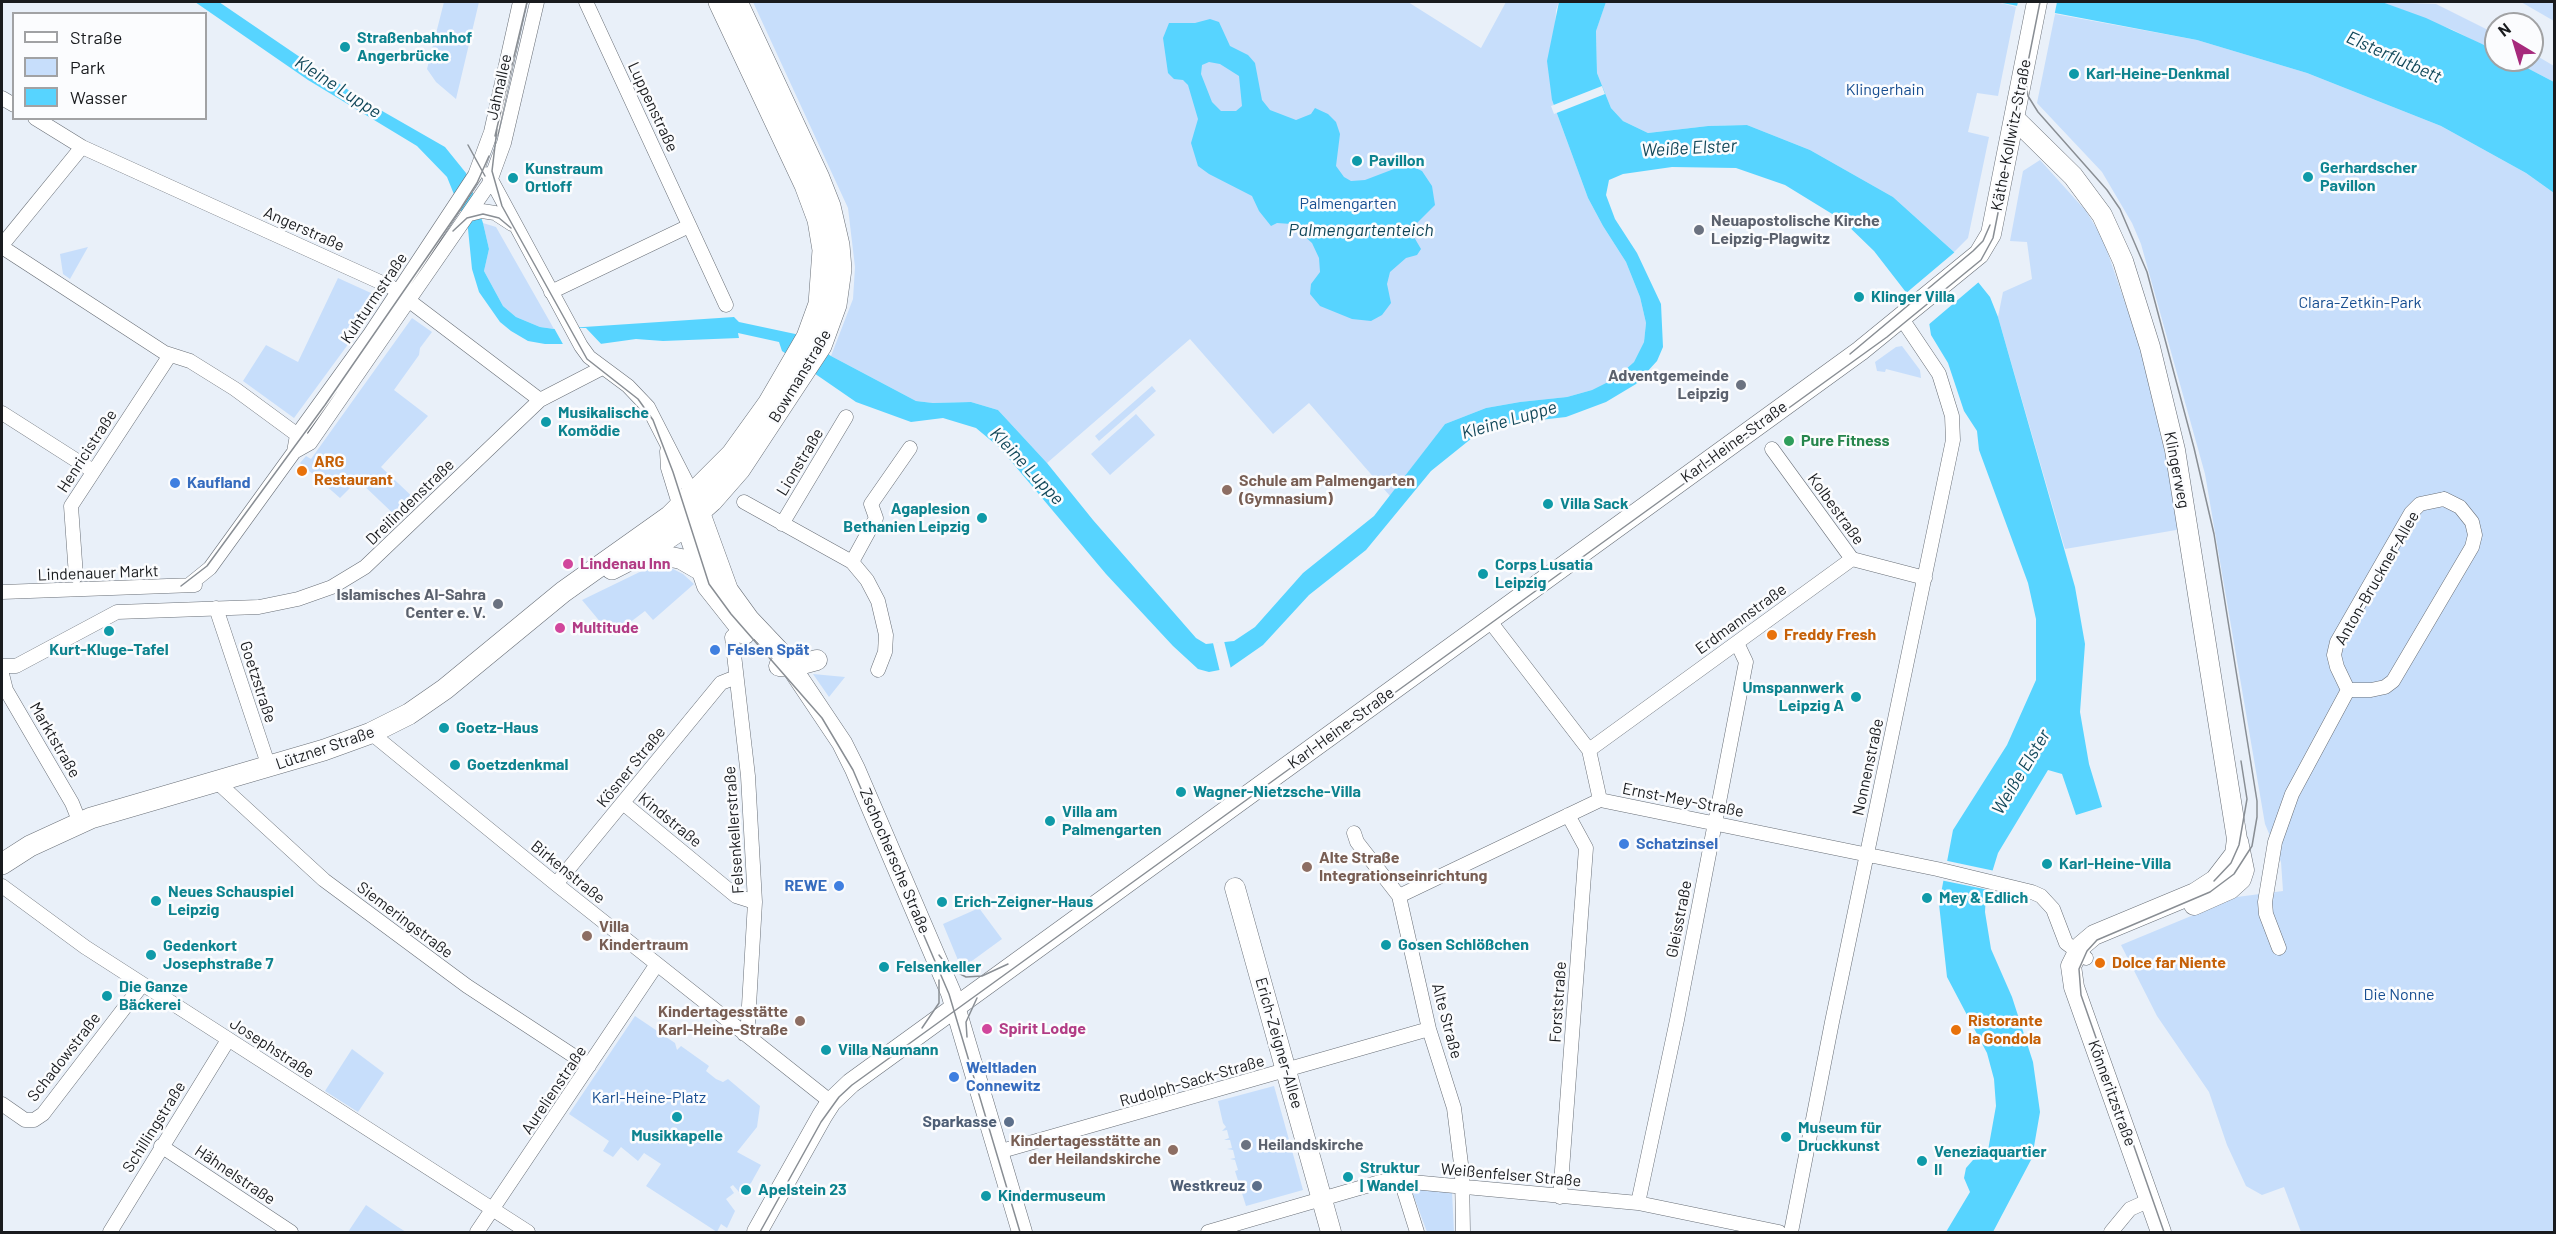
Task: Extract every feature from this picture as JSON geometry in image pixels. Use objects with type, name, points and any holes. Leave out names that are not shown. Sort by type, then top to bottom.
[{"type":"main road","name":"Bowmanstraße","points":[[719,2],[805,185],[818,220],[824,269],[814,341]]},
{"type":"main road","name":"Bowmanstraße","points":[[690,509],[799,367],[814,341],[832,321],[840,286],[840,261],[834,219],[819,178],[737,2]]},
{"type":"main road","name":"Käthe-Kollwitz-Straße","points":[[1970,262],[1983,249],[1991,234],[2037,2]]},
{"type":"main road","name":"Klingerweg","points":[[2014,118],[2073,176],[2102,215],[2123,261],[2150,347],[2177,460],[2237,838],[2235,854],[2237,866]]},
{"type":"main road","name":"Karl-Heine-Straße","points":[[757,1233],[831,1102],[851,1083],[1908,314],[1970,262]]},
{"type":"main road","name":"Lützner Straße","points":[[563,592],[647,552],[690,509]]},
{"type":"main road","name":"Lützner Straße","points":[[2,864],[30,846],[80,823],[269,767],[371,733],[409,714],[445,689],[563,592],[690,509]]},
{"type":"main road","name":"Zschochersche Straße","points":[[690,509],[699,570],[719,604],[740,628],[783,663]]},
{"type":"main road","name":"Zschochersche Straße","points":[[690,509],[728,590],[815,704],[842,743],[854,767],[946,979],[1022,1233]]},
{"type":"main road","points":[[647,552],[681,559],[699,570]]},
{"type":"main road","name":"Lützner Straße","points":[[2,881],[51,837]]},
{"type":"main road","points":[[2082,955],[2094,935],[2205,887],[2237,866]]},
{"type":"main road","name":"Erich-Zeigner-Allee","points":[[1235,888],[1331,1233]]},
{"type":"main road","name":"Könneritzstraße","points":[[2082,955],[2071,972],[2077,996],[2161,1233]]},
{"type":"street","name":"Jahnallee","points":[[482,162],[520,2]]},
{"type":"street","name":"Jahnallee","points":[[491,180],[504,143],[537,2]]},
{"type":"street","name":"Luppenstraße","points":[[586,2],[726,305]]},
{"type":"street","name":"Angerstraße","points":[[38,120],[82,147],[398,292],[540,400]]},
{"type":"street","points":[[82,147],[2,246],[171,355],[190,361],[235,389],[310,443]]},
{"type":"street","name":"Zschochersche Straße","points":[[482,162],[582,346],[602,368],[628,387],[648,407],[690,509]]},
{"type":"street","name":"Kuhturmstraße","points":[[294,452],[297,435],[398,292],[458,203],[482,162]]},
{"type":"street","name":"Kuhturmstraße","points":[[192,585],[210,568],[294,452],[310,443],[473,212],[491,180]]},
{"type":"street","name":"Zschochersche Straße","points":[[473,212],[503,216],[519,232]]},
{"type":"street","points":[[551,292],[689,226]]},
{"type":"street","name":"Nonnenstraße","points":[[1791,1233],[1953,440],[1954,423],[1939,374],[1908,314]]},
{"type":"street","name":"Henricistraße","points":[[76,576],[71,507],[171,355]]},
{"type":"street","name":"Dreilindenstraße","points":[[216,608],[260,607],[298,599],[323,591],[360,572],[540,400],[602,368]]},
{"type":"street","points":[[2,413],[93,471]]},
{"type":"street","name":"Lionstraße","points":[[782,524],[846,417]]},
{"type":"street","points":[[852,562],[876,518],[871,504],[910,448]]},
{"type":"street","name":"Kolbestraße","points":[[1772,449],[1852,559]]},
{"type":"street","name":"Anton-Bruckner-Allee","points":[[2445,499],[2454,502],[2466,512],[2472,522],[2475,535],[2472,547],[2393,681],[2385,687],[2371,690],[2348,690],[2334,655],[2337,642],[2411,513],[2420,504],[2432,500],[2445,499]]},
{"type":"street","points":[[744,502],[852,562],[867,580],[884,619],[885,652],[878,670]]},
{"type":"street","points":[[1852,559],[1925,578]]},
{"type":"street","name":"Erdmannstraße","points":[[1588,750],[1852,559]]},
{"type":"street","name":"Lindenauer Markt","points":[[2,592],[192,585]]},
{"type":"street","points":[[2,666],[16,666],[117,612],[216,608]]},
{"type":"street","name":"Goetzstraße","points":[[216,608],[269,767]]},
{"type":"street","points":[[1489,620],[1588,750],[1600,800]]},
{"type":"street","name":"Felsenkellerstraße","points":[[740,628],[732,637],[748,776],[755,902],[748,1023],[744,1034]]},
{"type":"street","name":"Gleisstraße","points":[[1638,1203],[1677,1020],[1746,662],[1737,643]]},
{"type":"street","name":"Marktstraße","points":[[2,674],[6,690],[72,803],[80,823]]},
{"type":"street","name":"Kösner Straße","points":[[556,884],[721,683],[736,677]]},
{"type":"street","points":[[2279,948],[2266,914],[2265,902],[2285,808],[2348,690]]},
{"type":"street","name":"Birkenstraße","points":[[371,733],[556,884],[831,1102]]},
{"type":"street","name":"Siemeringstraße","points":[[216,781],[342,894],[467,987],[589,1066]]},
{"type":"street","name":"Ernst-Mey-Straße","points":[[1399,896],[1600,800],[1995,881],[2042,896],[2053,909],[2066,943],[2082,955]]},
{"type":"street","name":"Kindstraße","points":[[623,803],[736,896],[755,902]]},
{"type":"street","name":"Forststraße","points":[[1560,1197],[1586,848],[1568,815]]},
{"type":"street","name":"Alte Straße","points":[[1354,833],[1357,842],[1399,896],[1429,1029],[1454,1108],[1462,1187],[1463,1233]]},
{"type":"street","points":[[2237,866],[2269,875]]},
{"type":"street","name":"Josephstraße","points":[[2,886],[85,947],[528,1233]]},
{"type":"street","name":"Aurelienstraße","points":[[477,1233],[657,964]]},
{"type":"street","name":"Schadowstraße","points":[[2,1104],[25,1120],[34,1120],[43,1114],[142,984]]},
{"type":"street","name":"Rudolph-Sack-Straße","points":[[998,1152],[1287,1072],[1305,1064],[1429,1029]]},
{"type":"street","name":"Schillingstraße","points":[[110,1233],[161,1146],[228,1040]]},
{"type":"street","name":"Hähnelstraße","points":[[161,1146],[291,1233]]},
{"type":"street","points":[[1401,1181],[1417,1233]]},
{"type":"street","name":"Weißenfelser Straße","points":[[1208,1233],[1380,1182],[1401,1181],[1638,1203],[1779,1233]]},
{"type":"street","points":[[2111,1233],[2130,1209],[2150,1200]]},
{"type":"green space","points":[[444,2],[479,2],[456,99],[436,82],[427,69]]},
{"type":"green space","name":"Palmengarten","points":[[753,2],[1408,2],[1481,48],[1506,2],[1559,2],[1556,10],[1552,100],[1588,198],[1626,262],[1640,297],[1646,323],[1644,342],[1634,362],[1616,378],[1592,390],[1567,397],[1486,408],[1445,424],[1390,496],[1309,403],[1273,434],[1190,339],[1047,463],[998,410],[971,402],[916,401],[831,356],[853,299],[855,267],[848,208]]},
{"type":"green space","name":"Klingerhain","points":[[1606,2],[1997,2],[2016,7],[1998,96],[1977,93],[1968,132],[1989,137],[1968,238],[1954,252],[1893,197],[1810,150],[1747,125],[1708,126],[1648,133],[1623,121],[1611,108],[1597,73],[1596,30]]},
{"type":"green space","points":[[2382,2],[2436,4],[2484,28],[2484,46],[2453,30]]},
{"type":"green space","points":[[2521,2],[2554,2],[2554,21],[2544,15],[2544,12],[2538,12]]},
{"type":"green space","name":"Clara-Zetkin-Park","points":[[2055,14],[2197,40],[2307,73],[2441,126],[2526,173],[2554,193],[2554,1232],[2301,1232],[2284,1187],[2262,1195],[2246,1186],[2227,1145],[2209,1092],[2157,1016],[2121,945],[2237,897],[2283,891],[2281,862],[2265,824],[2205,474],[2141,244],[2132,223],[2102,172],[2037,103]]},
{"type":"green space","points":[[2544,60],[2554,66],[2554,82],[2535,72],[2544,72]]},
{"type":"green space","points":[[2040,160],[2086,211],[2103,239],[2143,355],[2182,529],[2065,549],[1998,317],[2003,292],[2032,279],[2027,242],[2010,241],[2023,171]]},
{"type":"green space","points":[[483,223],[496,227],[554,329],[540,327],[516,317],[503,306],[484,271],[489,249]]},
{"type":"green space","points":[[88,247],[70,279],[63,274],[60,254]]},
{"type":"green space","points":[[338,278],[382,298],[294,418],[243,381],[266,345],[298,362]]},
{"type":"green space","points":[[412,318],[432,332],[394,390],[428,416],[381,467],[418,502],[400,520],[358,480],[340,498],[300,463],[306,456],[311,459]]},
{"type":"green space","points":[[1902,346],[1920,370],[1921,378],[1886,369],[1885,372],[1877,371],[1875,362],[1896,347]]},
{"type":"green space","points":[[1152,386],[1156,391],[1099,441],[1095,436]]},
{"type":"green space","points":[[1136,414],[1155,435],[1110,475],[1091,454]]},
{"type":"green space","points":[[650,567],[669,567],[683,574],[694,584],[653,620],[645,611],[612,636],[582,600]]},
{"type":"green space","points":[[813,674],[845,677],[829,697]]},
{"type":"green space","points":[[979,908],[1002,939],[965,966],[960,965],[943,924]]},
{"type":"green space","name":"Karl-Heine-Platz","points":[[635,1016],[675,1043],[677,1050],[681,1046],[709,1066],[706,1071],[716,1079],[723,1082],[728,1079],[760,1106],[757,1127],[737,1152],[761,1165],[751,1183],[739,1192],[733,1185],[730,1187],[734,1193],[726,1199],[735,1211],[727,1228],[721,1224],[717,1232],[646,1186],[661,1164],[644,1153],[638,1161],[621,1147],[613,1157],[603,1151],[609,1141],[569,1114]]},
{"type":"green space","points":[[352,1049],[384,1073],[358,1112],[325,1091]]},
{"type":"green space","points":[[1274,1086],[1303,1190],[1246,1206],[1235,1171],[1238,1170],[1235,1160],[1230,1159],[1235,1158],[1233,1150],[1227,1149],[1232,1148],[1230,1140],[1224,1140],[1229,1138],[1227,1130],[1222,1131],[1226,1127],[1218,1101]]},
{"type":"green space","points":[[1410,1186],[1452,1192],[1454,1232],[1427,1232]]},
{"type":"green space","points":[[366,1205],[398,1227],[406,1232],[348,1232]]},
{"type":"water","points":[[195,2],[219,2],[363,100],[445,147],[466,173],[483,223],[489,249],[484,271],[503,306],[516,317],[540,327],[554,329],[734,317],[739,322],[800,335],[831,356],[916,401],[971,402],[998,410],[1047,463],[1093,520],[1196,638],[1206,644],[1234,641],[1255,627],[1303,573],[1374,516],[1445,424],[1486,408],[1567,397],[1592,390],[1616,378],[1634,362],[1644,342],[1646,323],[1640,297],[1626,262],[1588,198],[1552,100],[1547,61],[1559,2],[1606,2],[1596,31],[1597,73],[1611,108],[1623,121],[1648,133],[1708,126],[1747,125],[1810,150],[1893,197],[1954,252],[1990,297],[1998,317],[2075,587],[2085,644],[2080,712],[2089,764],[2102,807],[2076,815],[2062,774],[2048,770],[1998,853],[1986,892],[1985,912],[1991,949],[2012,997],[2033,1062],[2040,1112],[2032,1158],[1993,1232],[1946,1232],[1970,1192],[1964,1178],[1966,1168],[1973,1160],[1987,1156],[1996,1106],[1994,1079],[1987,1053],[1947,977],[1939,904],[1953,830],[2007,745],[2036,680],[2036,619],[2028,583],[1979,450],[1977,431],[1964,411],[1948,363],[1931,335],[1929,322],[1874,251],[1842,220],[1785,185],[1736,168],[1672,167],[1623,174],[1609,180],[1606,195],[1615,219],[1637,253],[1661,304],[1663,347],[1657,361],[1636,384],[1606,402],[1566,417],[1496,425],[1477,434],[1431,471],[1366,550],[1309,595],[1263,645],[1230,668],[1209,672],[1198,669],[1173,646],[1106,574],[1000,448],[976,428],[943,418],[911,422],[856,402],[782,351],[779,342],[738,333],[739,338],[663,341],[636,339],[600,344],[545,344],[528,341],[511,331],[500,322],[479,292],[472,269],[468,229],[447,177],[417,146],[308,80]]},
{"type":"water","name":"Elsterflutbett","points":[[1997,2],[2382,2],[2426,18],[2484,45],[2484,72],[2535,72],[2554,82],[2554,193],[2526,173],[2441,126],[2307,73],[2197,40]]},
{"type":"water","name":"Palmengartenteich","points":[[1210,19],[1219,22],[1230,46],[1248,55],[1255,63],[1262,100],[1270,110],[1296,120],[1311,114],[1315,108],[1328,114],[1336,122],[1340,134],[1336,166],[1344,177],[1351,181],[1365,180],[1407,164],[1422,171],[1432,186],[1435,205],[1414,226],[1414,237],[1421,249],[1417,255],[1406,258],[1390,272],[1387,284],[1391,303],[1382,315],[1371,321],[1352,319],[1320,306],[1310,294],[1311,284],[1320,272],[1319,258],[1312,243],[1291,224],[1277,223],[1271,226],[1259,211],[1252,196],[1198,166],[1191,143],[1198,119],[1188,85],[1183,80],[1174,79],[1168,73],[1163,38],[1169,23],[1195,23]],"holes":[[[1209,62],[1220,64],[1239,76],[1242,106],[1236,111],[1221,111],[1212,102],[1201,74],[1202,65]]]},
{"type":"pier","points":[[2018,2],[2057,2],[2054,17],[2016,10]]},
{"type":"pier","points":[[1602,86],[1605,94],[1554,114],[1551,106]]},
{"type":"pier","points":[[1956,251],[1980,281],[1927,326],[1905,294]]},
{"type":"pier","points":[[554,328],[586,328],[603,346],[564,346]]},
{"type":"pier","points":[[1224,641],[1231,669],[1220,672],[1213,643]]},
{"type":"pier","points":[[1943,860],[1995,871],[1989,890],[1940,880]]},
{"type":"tram line","points":[[495,136],[527,2]]},
{"type":"tram line","points":[[760,1232],[821,1122],[839,1097],[852,1085],[1887,337],[1981,260],[1993,238],[2040,2]]},
{"type":"tram line","points":[[2026,83],[2028,96],[2038,112],[2107,190],[2120,209],[2147,272],[2194,448],[2214,534],[2257,801],[2252,846],[2234,874],[2210,892],[2097,940],[2087,951],[2079,969],[2081,995],[2164,1232]]},
{"type":"tram line","points":[[497,129],[492,171],[502,206],[587,359],[638,399],[653,420],[673,472],[709,584],[731,614],[822,718],[853,770],[949,994],[1020,1232]]},
{"type":"tram line","points":[[468,145],[485,176]]},
{"type":"tram line","points":[[181,586],[207,566],[325,405],[461,208],[477,183],[489,156]]},
{"type":"tram line","points":[[453,231],[467,218],[483,214],[499,218],[511,228]]},
{"type":"tram line","points":[[1850,354],[1973,251],[1983,241],[1990,225]]},
{"type":"tram line","points":[[2214,881],[2231,863],[2239,845],[2247,799],[2241,761]]},
{"type":"tram line","points":[[939,955],[949,968],[966,977],[982,976],[1008,964]]},
{"type":"tram line","points":[[922,1028],[939,1003],[939,980]]},
{"type":"tram line","points":[[967,1037],[966,1022],[977,998]]},
{"type":"place","name":"Straßenbahnhof Angerbrücke","points":[[345,47]]},
{"type":"place","name":"Karl-Heine-Denkmal","points":[[2074,74]]},
{"type":"place","name":"Pavillon","points":[[1357,161]]},
{"type":"place","name":"Gerhardscher Pavillon","points":[[2308,177]]},
{"type":"place","name":"Kunstraum Ortloff","points":[[513,178]]},
{"type":"place","name":"Neuapostolische Kirche Leipzig-Plagwitz","points":[[1699,230]]},
{"type":"place","name":"Klinger Villa","points":[[1859,297]]},
{"type":"place","name":"Adventgemeinde Leipzig","points":[[1741,385]]},
{"type":"place","name":"Musikalische Komödie","points":[[546,422]]},
{"type":"place","name":"Pure Fitness","points":[[1789,441]]},
{"type":"place","name":"ARG Restaurant","points":[[302,471]]},
{"type":"place","name":"Kaufland","points":[[175,483]]},
{"type":"place","name":"Schule am Palmengarten (Gymnasium)","points":[[1227,490]]},
{"type":"place","name":"Villa Sack","points":[[1548,504]]},
{"type":"place","name":"Agaplesion Bethanien Leipzig","points":[[982,518]]},
{"type":"place","name":"Lindenau Inn","points":[[568,564]]},
{"type":"place","name":"Corps Lusatia Leipzig","points":[[1483,574]]},
{"type":"place","name":"Islamisches Al-Sahra Center e. V.","points":[[498,604]]},
{"type":"place","name":"Multitude","points":[[560,628]]},
{"type":"place","name":"Kurt-Kluge-Tafel","points":[[109,631]]},
{"type":"place","name":"Freddy Fresh","points":[[1772,635]]},
{"type":"place","name":"Felsen Spät","points":[[715,650]]},
{"type":"place","name":"Umspannwerk Leipzig A","points":[[1856,697]]},
{"type":"place","name":"Goetz-Haus","points":[[444,728]]},
{"type":"place","name":"Goetzdenkmal","points":[[455,765]]},
{"type":"place","name":"Wagner-Nietzsche-Villa","points":[[1181,792]]},
{"type":"place","name":"Villa am Palmengarten","points":[[1050,821]]},
{"type":"place","name":"Schatzinsel","points":[[1624,844]]},
{"type":"place","name":"Karl-Heine-Villa","points":[[2047,864]]},
{"type":"place","name":"Alte Straße Integrationseinrichtung","points":[[1307,867]]},
{"type":"place","name":"REWE","points":[[839,886]]},
{"type":"place","name":"Mey & Edlich","points":[[1927,898]]},
{"type":"place","name":"Neues Schauspiel Leipzig","points":[[156,901]]},
{"type":"place","name":"Erich-Zeigner-Haus","points":[[942,902]]},
{"type":"place","name":"Villa Kindertraum","points":[[587,936]]},
{"type":"place","name":"Gosen Schlößchen","points":[[1386,945]]},
{"type":"place","name":"Gedenkort Josephstraße 7","points":[[151,955]]},
{"type":"place","name":"Dolce far Niente","points":[[2100,963]]},
{"type":"place","name":"Felsenkeller","points":[[884,967]]},
{"type":"place","name":"Die Ganze Bäckerei","points":[[107,996]]},
{"type":"place","name":"Kindertagesstätte Karl-Heine-Straße","points":[[800,1021]]},
{"type":"place","name":"Spirit Lodge","points":[[987,1029]]},
{"type":"place","name":"Ristorante la Gondola","points":[[1956,1030]]},
{"type":"place","name":"Villa Naumann","points":[[826,1050]]},
{"type":"place","name":"Weltladen Connewitz","points":[[954,1077]]},
{"type":"place","name":"Musikkapelle","points":[[677,1117]]},
{"type":"place","name":"Sparkasse","points":[[1009,1122]]},
{"type":"place","name":"Museum für Druckkunst","points":[[1786,1137]]},
{"type":"place","name":"Heilandskirche","points":[[1246,1145]]},
{"type":"place","name":"Kindertagesstätte an der Heilandskirche","points":[[1173,1150]]},
{"type":"place","name":"Veneziaquartier II","points":[[1922,1161]]},
{"type":"place","name":"Struktur | Wandel","points":[[1348,1177]]},
{"type":"place","name":"Westkreuz","points":[[1257,1186]]},
{"type":"place","name":"Apelstein 23","points":[[746,1190]]},
{"type":"place","name":"Kindermuseum","points":[[986,1196]]},
{"type":"water label","name":"Kleine Luppe","points":[[338,87]]},
{"type":"water label","name":"Weiße Elster","points":[[1689,148]]},
{"type":"water label","name":"Kleine Luppe","points":[[1509,420]]},
{"type":"water label","name":"Kleine Luppe","points":[[1027,466]]},
{"type":"water label","name":"Weiße Elster","points":[[2021,772]]},
{"type":"park label","name":"Die Nonne","points":[[2399,995]]}]
